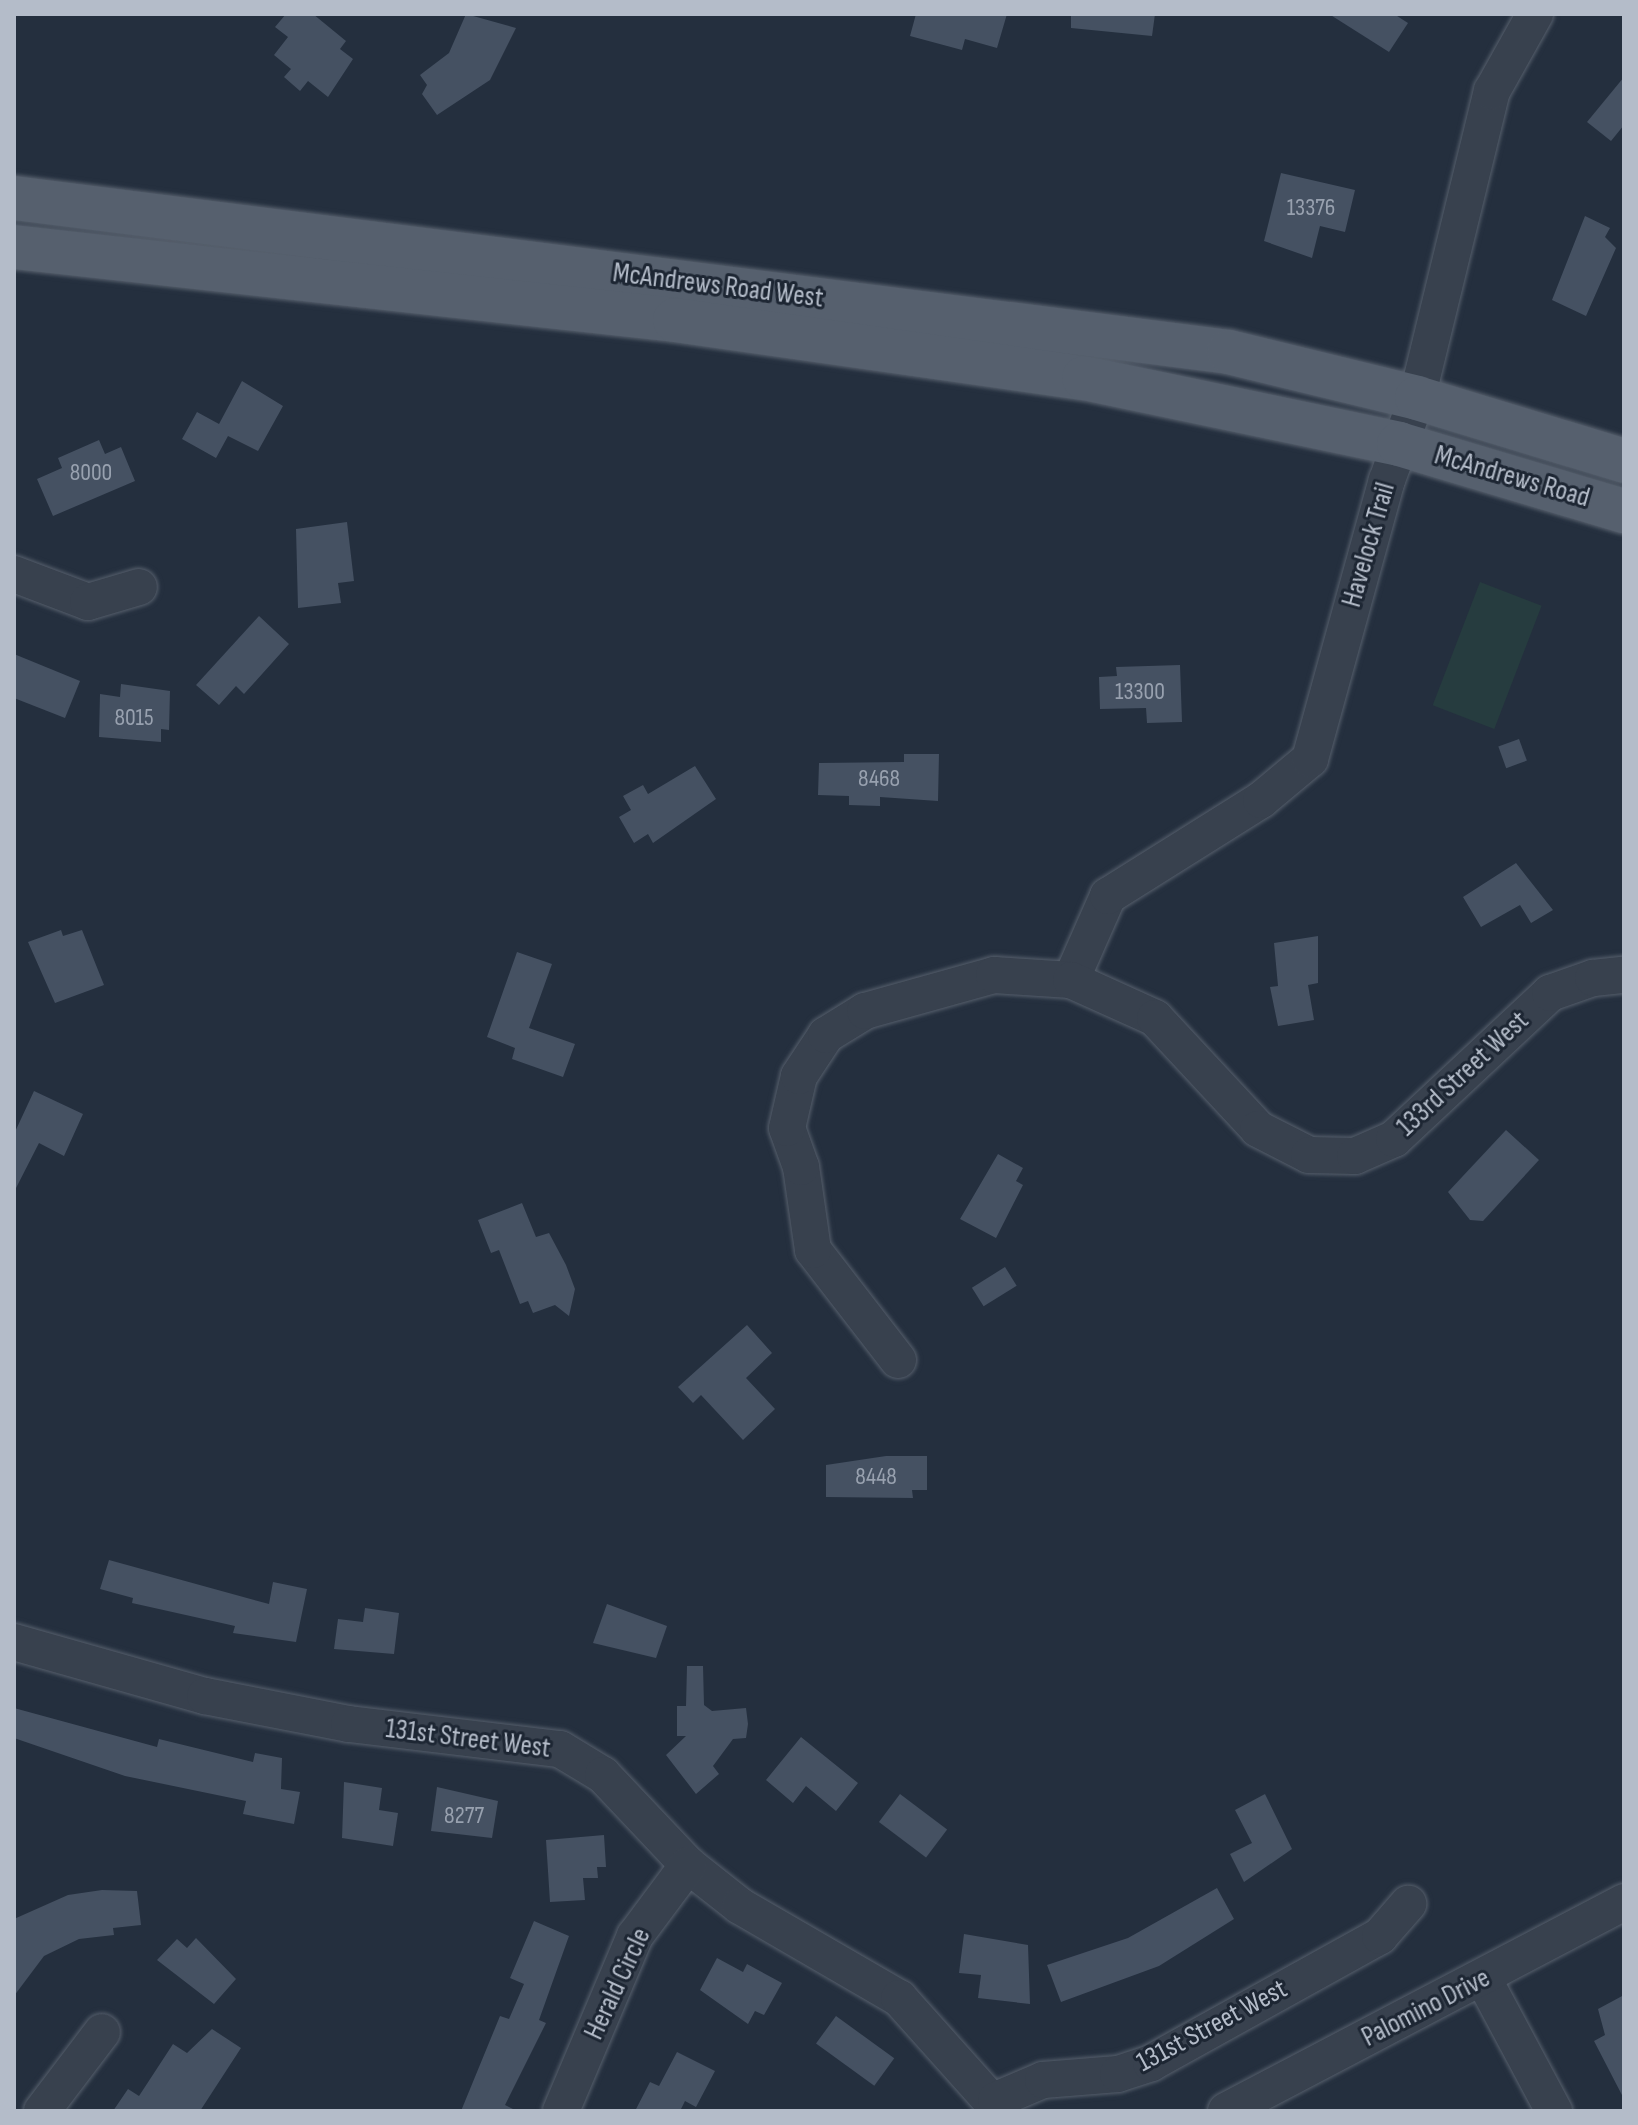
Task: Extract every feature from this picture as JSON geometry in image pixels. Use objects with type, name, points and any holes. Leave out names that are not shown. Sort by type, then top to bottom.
[{"type":"main road","name":"McAndrews Road West","points":[[14,198],[1229,352],[1417,398]]},
{"type":"main road","name":"McAndrews Road West","points":[[14,247],[691,322],[1084,378],[1399,444]]},
{"type":"main road","name":"McAndrews Road","points":[[1417,398],[1624,461]]},
{"type":"main road","name":"McAndrews Road","points":[[1399,444],[1624,511]]},
{"type":"street","name":"Havelock Trail","points":[[1071,980],[1108,896],[1261,800],[1310,759],[1399,444],[1417,398],[1492,91],[1535,14]]},
{"type":"street","points":[[14,574],[88,602],[139,587]]},
{"type":"street","points":[[898,1360],[813,1250],[801,1167],[787,1128],[799,1076],[826,1035],[865,1011],[994,975],[1071,980]]},
{"type":"street","name":"133rd Street West","points":[[1071,980],[1155,1018],[1258,1129],[1309,1155],[1355,1156],[1394,1139],[1550,993],[1593,978],[1624,975]]},
{"type":"street","name":"131st Street West","points":[[14,1642],[205,1696],[349,1724],[560,1749],[603,1775],[688,1865],[740,1906],[899,1998],[998,2106],[1043,2080],[1118,2074],[1151,2063],[1380,1936],[1408,1904]]},
{"type":"street","name":"Herald Circle","points":[[561,2111],[635,1936],[688,1865]]},
{"type":"street","name":"Palomino Drive","points":[[1226,2111],[1484,1980],[1624,1902]]},
{"type":"street","points":[[1484,1980],[1554,2111]]},
{"type":"street","points":[[42,2111],[102,2032]]},
{"type":"green space","points":[[1480,582],[1542,606],[1494,729],[1433,705]]},
{"type":"building","points":[[286,14],[313,14],[346,41],[340,49],[353,59],[328,97],[308,81],[300,91],[284,77],[291,69],[274,55],[288,37],[275,27]]},
{"type":"building","points":[[466,14],[516,28],[490,80],[437,115],[422,94],[427,85],[420,75],[449,53]]},
{"type":"building","points":[[916,14],[1007,14],[997,48],[965,39],[962,50],[910,36]]},
{"type":"building","points":[[1071,14],[1155,14],[1152,36],[1071,28]]},
{"type":"building","points":[[1329,14],[1394,14],[1408,23],[1389,52]]},
{"type":"building","points":[[1624,77],[1624,125],[1611,141],[1587,122]]},
{"type":"building","points":[[1281,173],[1355,190],[1345,232],[1320,226],[1312,258],[1264,241]]},
{"type":"building","points":[[1585,216],[1610,228],[1605,237],[1616,248],[1586,316],[1552,300]]},
{"type":"building","points":[[242,381],[283,406],[258,451],[228,436],[216,458],[182,439],[197,412],[219,424]]},
{"type":"building","points":[[99,440],[105,454],[121,447],[135,481],[53,516],[37,479],[62,468],[58,458]]},
{"type":"building","points":[[347,522],[354,581],[338,583],[341,603],[298,608],[296,529]]},
{"type":"building","points":[[259,616],[289,644],[244,694],[236,686],[219,705],[196,685]]},
{"type":"building","points":[[14,654],[80,681],[65,718],[14,698]]},
{"type":"building","points":[[1180,665],[1182,722],[1147,723],[1146,708],[1100,709],[1099,677],[1117,676],[1116,667]]},
{"type":"building","points":[[121,684],[170,691],[169,730],[161,729],[161,742],[99,737],[100,694],[120,697]]},
{"type":"building","points":[[1519,739],[1527,761],[1506,768],[1498,747]]},
{"type":"building","points":[[904,754],[939,754],[938,801],[880,797],[880,806],[849,805],[849,796],[818,795],[819,763],[904,762]]},
{"type":"building","points":[[695,766],[716,799],[653,843],[648,834],[634,843],[619,817],[631,810],[623,796],[643,785],[648,794]]},
{"type":"building","points":[[1516,863],[1553,910],[1531,923],[1520,905],[1481,927],[1463,897]]},
{"type":"building","points":[[61,930],[63,936],[82,930],[104,985],[55,1003],[28,942]]},
{"type":"building","points":[[1318,936],[1318,983],[1308,985],[1314,1020],[1278,1026],[1270,987],[1278,986],[1274,943]]},
{"type":"building","points":[[517,952],[552,964],[529,1028],[575,1044],[563,1077],[512,1059],[515,1048],[487,1037]]},
{"type":"building","points":[[34,1091],[83,1114],[64,1156],[39,1143],[14,1192],[14,1134]]},
{"type":"building","points":[[1506,1130],[1539,1160],[1483,1221],[1470,1220],[1448,1192]]},
{"type":"building","points":[[998,1154],[1023,1168],[1016,1181],[1023,1185],[996,1238],[960,1219]]},
{"type":"building","points":[[522,1203],[536,1237],[549,1233],[566,1265],[575,1289],[569,1316],[555,1305],[533,1313],[528,1301],[520,1304],[499,1250],[491,1253],[478,1220]]},
{"type":"building","points":[[1005,1267],[1017,1286],[984,1306],[972,1288]]},
{"type":"building","points":[[747,1325],[772,1353],[746,1378],[775,1409],[743,1440],[701,1395],[693,1403],[678,1387]]},
{"type":"building","points":[[886,1456],[927,1456],[927,1490],[912,1490],[913,1498],[826,1497],[826,1465]]},
{"type":"building","points":[[109,1560],[269,1604],[273,1582],[307,1589],[296,1642],[233,1633],[235,1626],[132,1603],[133,1598],[100,1589]]},
{"type":"building","points":[[607,1604],[667,1626],[656,1658],[593,1643]]},
{"type":"building","points":[[365,1608],[399,1613],[394,1654],[334,1649],[338,1619],[363,1622]]},
{"type":"building","points":[[687,1666],[703,1666],[704,1705],[712,1711],[746,1708],[748,1724],[746,1738],[733,1739],[713,1766],[719,1774],[696,1794],[666,1755],[686,1736],[677,1736],[677,1706],[686,1706]]},
{"type":"building","points":[[14,1708],[157,1747],[159,1739],[253,1762],[255,1753],[282,1758],[281,1789],[300,1792],[294,1824],[243,1814],[246,1801],[125,1776],[14,1738]]},
{"type":"building","points":[[801,1737],[858,1783],[836,1811],[806,1786],[793,1803],[766,1780]]},
{"type":"building","points":[[344,1782],[382,1788],[379,1810],[398,1813],[393,1846],[342,1838]]},
{"type":"building","points":[[437,1787],[498,1801],[492,1838],[431,1831]]},
{"type":"building","points":[[900,1794],[947,1830],[926,1857],[879,1822]]},
{"type":"building","points":[[1265,1794],[1292,1849],[1244,1882],[1230,1854],[1252,1843],[1235,1810]]},
{"type":"building","points":[[604,1835],[606,1867],[597,1867],[598,1878],[583,1878],[585,1900],[550,1902],[546,1840]]},
{"type":"building","points":[[1217,1888],[1234,1919],[1159,1966],[1061,2002],[1047,1965],[1128,1938]]},
{"type":"building","points":[[102,1890],[137,1891],[141,1925],[113,1928],[114,1935],[79,1939],[44,1956],[14,1996],[14,1919],[68,1895]]},
{"type":"building","points":[[534,1921],[569,1936],[539,2020],[546,2023],[505,2105],[517,2111],[461,2111],[500,2016],[509,2019],[524,1984],[510,1978]]},
{"type":"building","points":[[964,1934],[1028,1945],[1030,2004],[978,1998],[981,1975],[959,1973]]},
{"type":"building","points":[[196,1938],[236,1979],[214,2004],[157,1960],[177,1939],[187,1948]]},
{"type":"building","points":[[717,1958],[743,1972],[747,1964],[782,1983],[764,2015],[755,2011],[748,2024],[700,1990]]},
{"type":"building","points":[[1624,1995],[1624,2099],[1594,2041],[1605,2035],[1598,2009]]},
{"type":"building","points":[[836,2016],[894,2058],[874,2086],[816,2044]]},
{"type":"building","points":[[212,2029],[241,2048],[200,2111],[113,2111],[128,2089],[139,2096],[173,2044],[187,2053]]},
{"type":"building","points":[[677,2052],[715,2071],[696,2107],[685,2101],[680,2111],[635,2111],[650,2082],[659,2086]]}]
